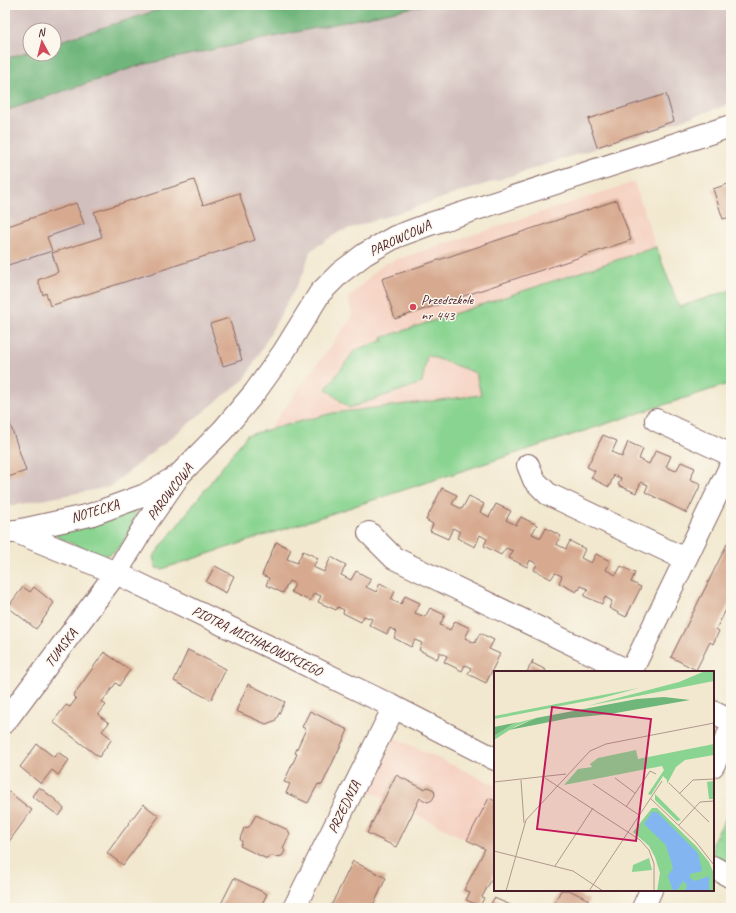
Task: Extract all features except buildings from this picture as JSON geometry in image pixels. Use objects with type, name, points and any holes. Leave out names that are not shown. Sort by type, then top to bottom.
[{"type":"street","name":"PAROWCOWA","points":[[116,573],[147,522],[180,474],[223,430],[256,392],[283,353],[320,293],[340,273],[365,254],[395,237],[430,224],[731,126]]},
{"type":"street","points":[[656,420],[731,455]]},
{"type":"street","points":[[528,465],[534,480],[548,494],[685,559]]},
{"type":"street","points":[[630,671],[731,465]]},
{"type":"street","name":"NOTECKA","points":[[10,532],[90,515],[145,495],[180,474]]},
{"type":"street","name":"PIOTRA MICHAŁOWSKIEGO","points":[[10,532],[116,573],[394,707],[494,758]]},
{"type":"street","points":[[369,533],[394,558],[628,671]]},
{"type":"street","name":"TUMSKA","points":[[5,722],[116,573]]},
{"type":"street","name":"PRZEDNIA","points":[[294,908],[394,707]]},
{"type":"street","points":[[714,712],[731,721]]},
{"type":"street","points":[[714,764],[731,729]]},
{"type":"street","points":[[714,868],[731,877]]},
{"type":"street","points":[[643,908],[652,891]]},
{"type":"shaded area","points":[[5,5],[190,5],[125,20],[62,40],[62,22],[22,22],[22,54],[5,59]]},
{"type":"shaded area","points":[[343,5],[731,5],[731,104],[339,232],[310,251],[304,272],[245,379],[109,487],[5,507],[5,111],[141,65]]},
{"type":"shaded area","name":"Przedszkole nr 443","points":[[634,182],[656,247],[381,338],[476,373],[481,395],[333,413],[269,429],[353,316],[348,298],[383,264]]},
{"type":"shaded area","points":[[395,738],[494,785],[494,832],[485,849],[369,791]]},
{"type":"green space","points":[[174,5],[424,5],[141,65],[5,111],[5,59],[22,54],[22,62],[62,62],[62,40]]},
{"type":"green space","points":[[656,247],[679,307],[731,290],[731,383],[162,569],[156,568],[153,557],[247,435],[333,413],[481,395],[476,373],[427,355],[422,383],[349,408],[326,389],[355,350],[384,340],[381,338]]},
{"type":"green space","points":[[134,510],[136,513],[126,538],[117,549],[106,555],[82,548],[58,537],[56,534],[57,531]]},
{"type":"green space","points":[[731,809],[731,869],[714,858],[714,839]]},
{"type":"place","name":"Przedszkole nr 443","points":[[413,307]]}]
